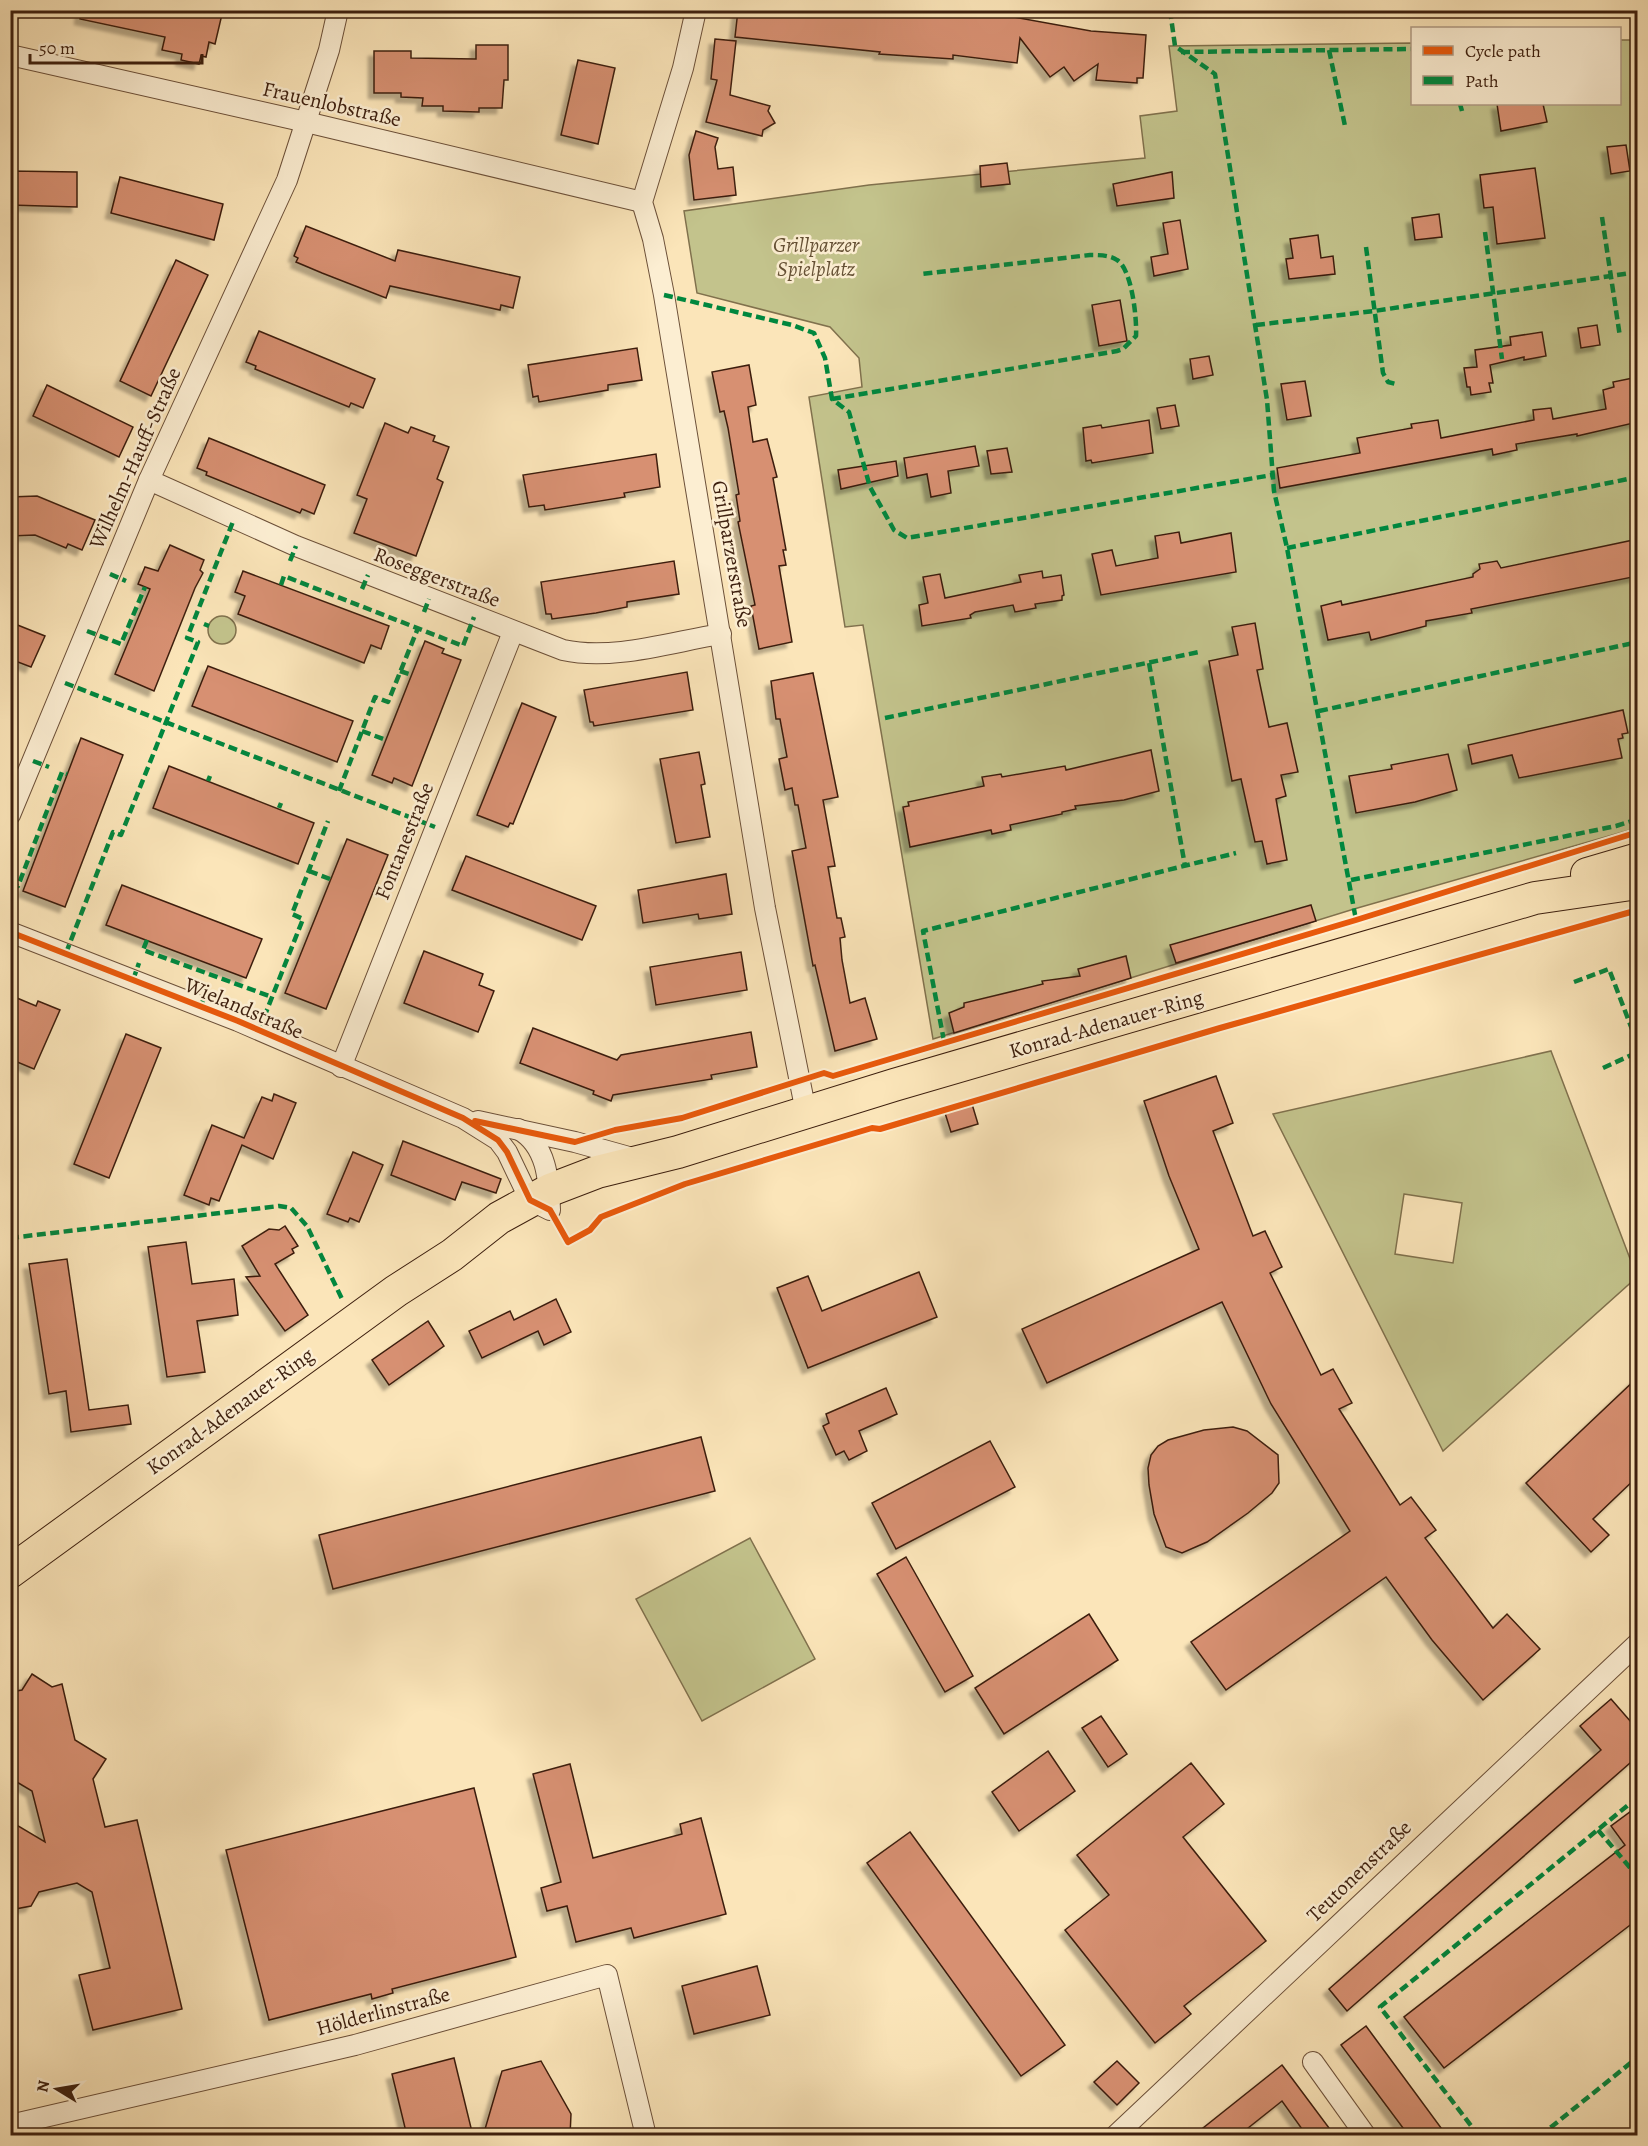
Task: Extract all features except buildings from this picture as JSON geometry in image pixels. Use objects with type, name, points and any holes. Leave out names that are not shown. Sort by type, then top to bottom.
[{"type":"main road","name":"Konrad-Adenauer-Ring","points":[[1535,898],[1565,880],[1638,859]]},
{"type":"main road","name":"Konrad-Adenauer-Ring","points":[[10,1572],[382,1301],[452,1255],[500,1236],[543,1200],[640,1160],[678,1152],[806,1112],[1535,898],[1638,883]]},
{"type":"main road","name":"Konrad-Adenauer-Ring","points":[[543,1200],[643,1173],[678,1152]]},
{"type":"street","name":"Wilhelm-Hauff-Straße","points":[[10,815],[148,480],[283,189],[329,50],[338,10]]},
{"type":"street","points":[[642,202],[683,68],[696,10]]},
{"type":"street","name":"Frauenlobstraße","points":[[10,55],[306,122],[642,202]]},
{"type":"street","name":"Grillparzerstraße","points":[[642,202],[653,239],[664,295],[765,908],[806,1112]]},
{"type":"street","name":"Roseggerstraße","points":[[148,480],[286,542],[513,632],[577,653],[624,651],[721,634]]},
{"type":"street","name":"Fontanestraße","points":[[341,1067],[513,632]]},
{"type":"street","name":"Wielandstraße","points":[[10,932],[238,1021],[464,1118],[487,1131],[503,1146],[543,1200]]},
{"type":"street","name":"Wielandstraße","points":[[464,1118],[518,1129],[640,1160]]},
{"type":"street","points":[[518,1129],[538,1146],[543,1200]]},
{"type":"street","name":"Teutonenstraße","points":[[1115,2136],[1638,1642]]},
{"type":"street","name":"Hölderlinstraße","points":[[10,2125],[355,2045],[607,1975],[646,2136]]},
{"type":"street","points":[[1313,2062],[1366,2136]]},
{"type":"green space","name":"Grillparzer Spielplatz","points":[[1621,40],[1631,40],[1638,78],[1637,828],[1354,909],[933,1039],[863,625],[845,627],[809,397],[862,387],[859,358],[830,327],[697,293],[684,211],[869,185],[1145,158],[1140,116],[1177,111],[1169,46],[1411,43],[1411,105],[1621,105]]},
{"type":"green space","points":[[222,616],[232,620],[236,630],[232,640],[222,644],[212,640],[208,630],[212,620]]},
{"type":"green space","points":[[1551,1051],[1637,1277],[1443,1451],[1273,1114]],"holes":[[[1404,1194],[1462,1203],[1453,1263],[1395,1254]]]},
{"type":"green space","points":[[750,1538],[815,1659],[702,1721],[636,1599]]},
{"type":"marked path","points":[[1170,10],[1175,46],[1215,74],[1267,400],[1274,491],[1287,548],[1356,920]]},
{"type":"marked path","points":[[1181,52],[1411,49]]},
{"type":"marked path","points":[[1329,50],[1345,126]]},
{"type":"marked path","points":[[1460,105],[1462,111]]},
{"type":"marked path","points":[[1602,217],[1620,337]]},
{"type":"marked path","points":[[1485,232],[1502,359]]},
{"type":"marked path","points":[[1366,247],[1383,373],[1388,382],[1396,384]]},
{"type":"marked path","points":[[832,399],[1117,351],[1123,349],[1136,336],[1136,318],[1130,284],[1122,265],[1111,257],[1090,255],[921,274]]},
{"type":"marked path","points":[[1256,325],[1374,311],[1638,272]]},
{"type":"marked path","points":[[664,295],[792,325],[814,333],[825,358],[832,399],[849,412],[870,487],[894,530],[907,538],[1272,475]]},
{"type":"marked path","points":[[1287,548],[1638,477]]},
{"type":"marked path","points":[[66,953],[113,832],[121,835],[198,642],[187,638],[234,519]]},
{"type":"marked path","points":[[290,561],[296,546]]},
{"type":"marked path","points":[[110,574],[126,581]]},
{"type":"marked path","points":[[362,589],[368,575]]},
{"type":"marked path","points":[[281,585],[284,576],[463,646],[474,617]]},
{"type":"marked path","points":[[87,631],[121,644],[145,587]]},
{"type":"marked path","points":[[424,612],[429,599]]},
{"type":"marked path","points":[[204,624],[209,626]]},
{"type":"marked path","points":[[339,791],[375,697],[388,702],[418,628]]},
{"type":"marked path","points":[[1319,711],[1638,642]]},
{"type":"marked path","points":[[885,718],[1199,652]]},
{"type":"marked path","points":[[1149,663],[1185,866]]},
{"type":"marked path","points":[[400,671],[412,675]]},
{"type":"marked path","points":[[65,683],[435,827]]},
{"type":"marked path","points":[[362,731],[386,740]]},
{"type":"marked path","points":[[33,761],[49,767]]},
{"type":"marked path","points":[[10,883],[18,886],[62,772],[67,774]]},
{"type":"marked path","points":[[208,781],[210,776]]},
{"type":"marked path","points":[[279,808],[281,803]]},
{"type":"marked path","points":[[1351,880],[1616,826],[1638,819]]},
{"type":"marked path","points":[[259,1030],[303,919],[292,914],[328,821]]},
{"type":"marked path","points":[[10,845],[17,848]]},
{"type":"marked path","points":[[944,1041],[923,931],[1236,853]]},
{"type":"marked path","points":[[309,871],[330,879]]},
{"type":"marked path","points":[[147,940],[143,950],[272,997]]},
{"type":"marked path","points":[[133,980],[139,963]]},
{"type":"marked path","points":[[1574,982],[1609,969],[1638,1045]]},
{"type":"marked path","points":[[201,1006],[207,989]]},
{"type":"marked path","points":[[1603,1068],[1638,1052]]},
{"type":"marked path","points":[[10,1238],[279,1206],[291,1208],[307,1226],[342,1299]]},
{"type":"marked path","points":[[1479,2136],[1380,2007],[1638,1797]]},
{"type":"marked path","points":[[1598,1830],[1638,1877]]},
{"type":"marked path","points":[[1540,2136],[1638,2057]]},
{"type":"cycle path","points":[[475,1121],[575,1142],[615,1130],[682,1118],[824,1073],[833,1076],[1356,920],[1638,832]]},
{"type":"cycle path","points":[[10,932],[238,1021],[463,1118],[498,1140],[507,1152],[530,1200],[550,1210],[568,1242],[590,1230],[601,1217],[685,1184],[872,1128],[880,1129],[1220,1028],[1638,910]]}]
